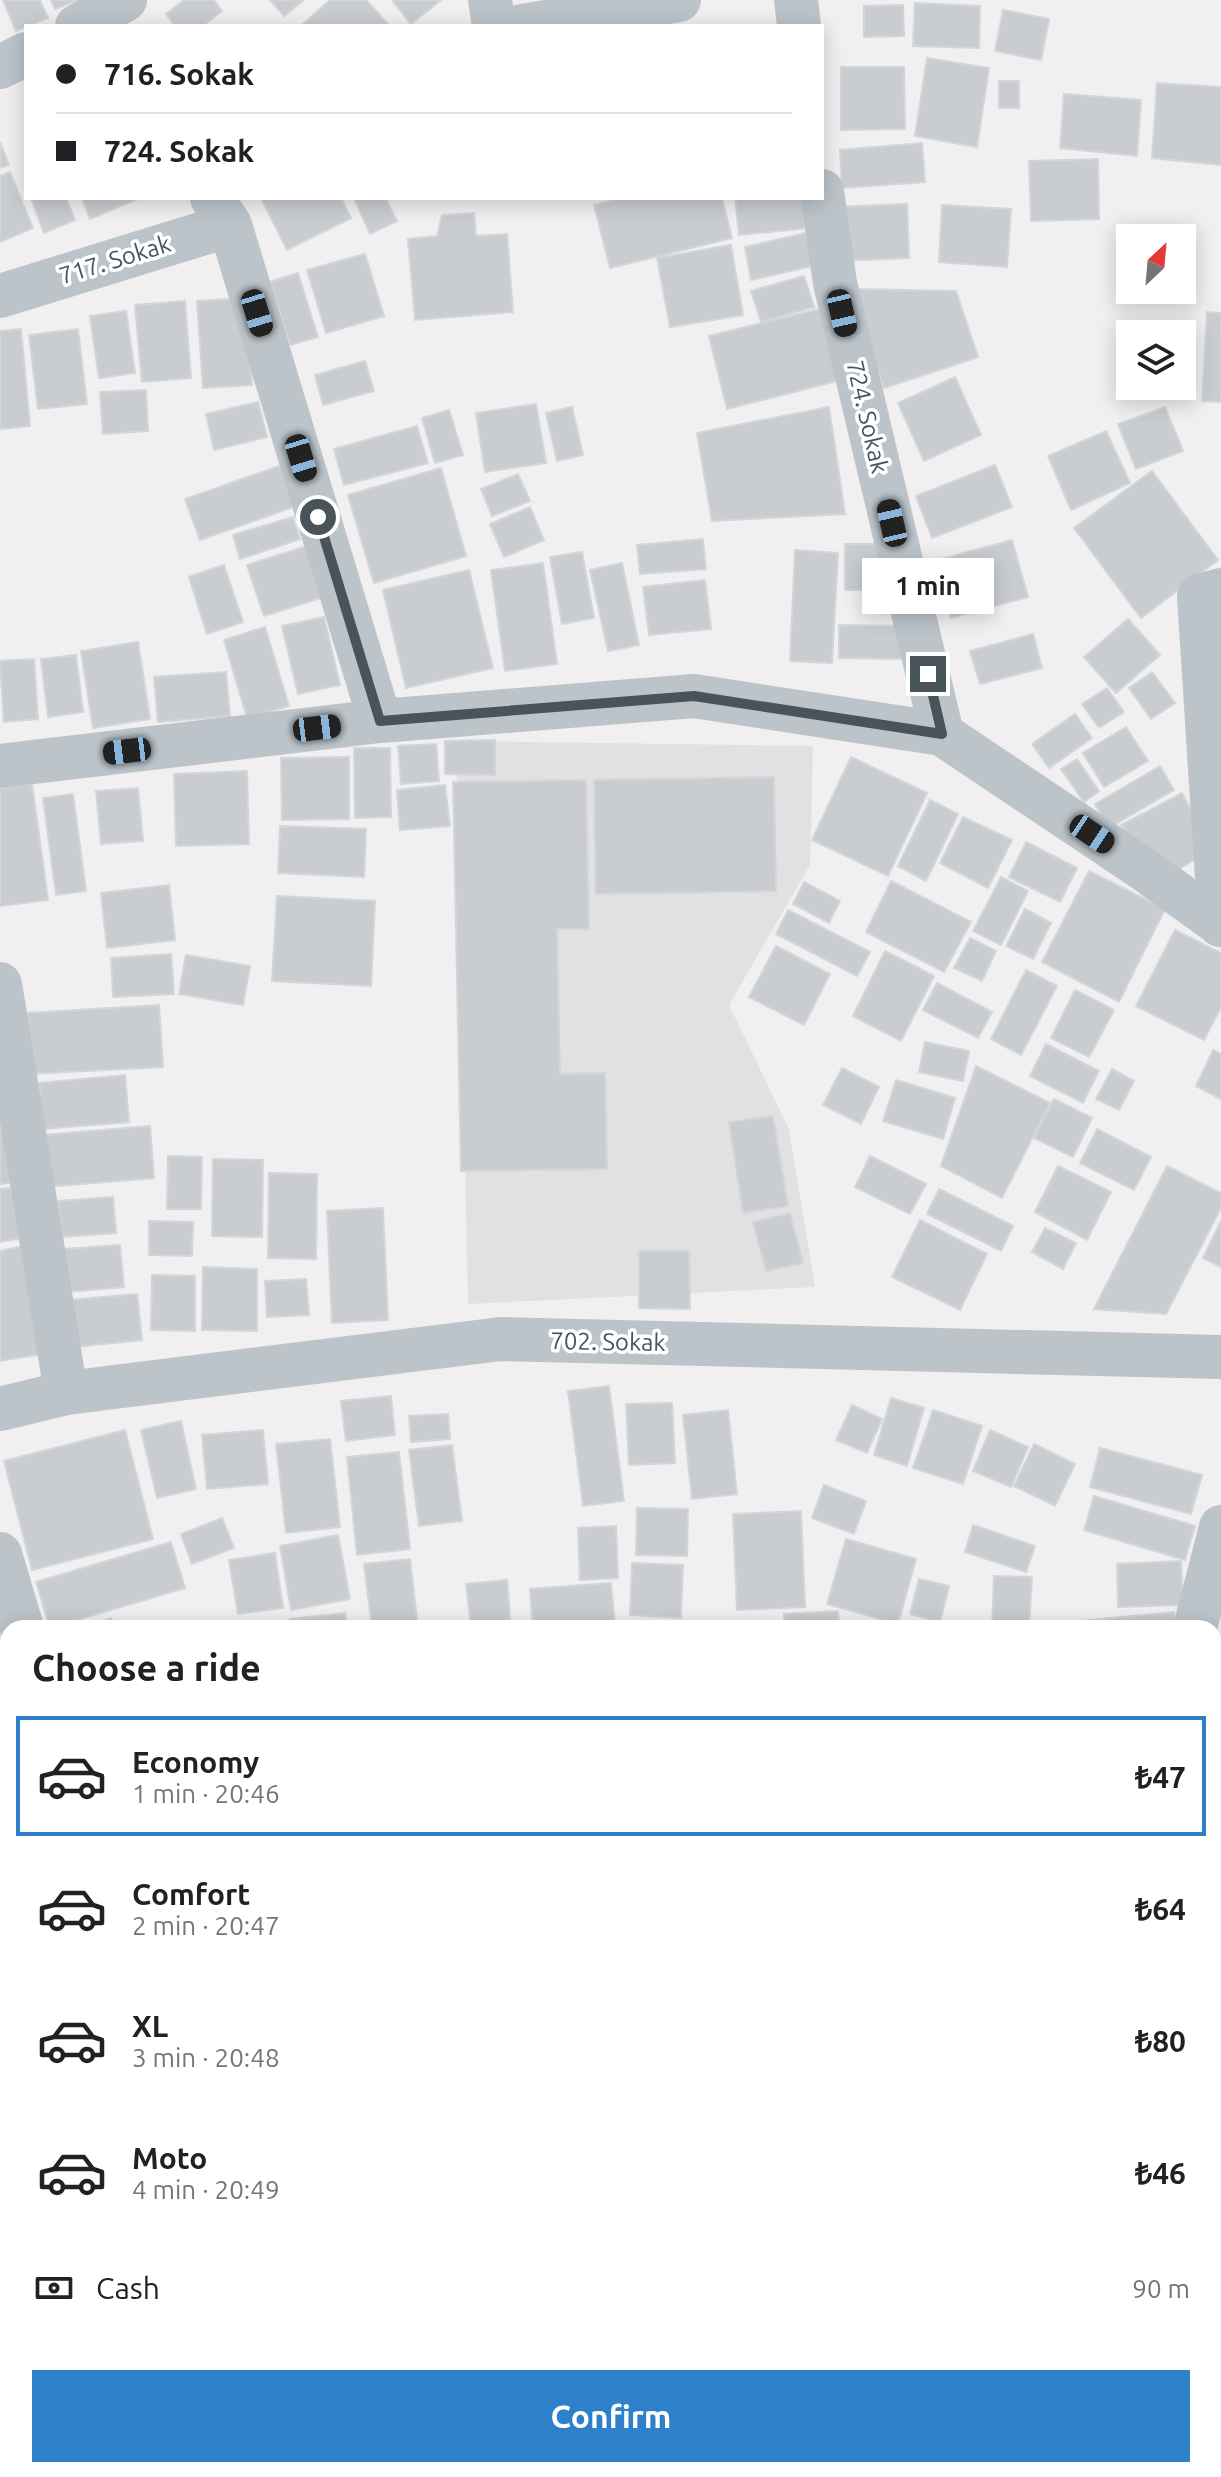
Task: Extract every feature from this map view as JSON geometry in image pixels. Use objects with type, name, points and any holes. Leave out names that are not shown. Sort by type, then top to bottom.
[{"type":"street","points":[[81,24],[125,0]]},
{"type":"street","points":[[490,0],[494,24]]},
{"type":"street","points":[[534,24],[679,0]]},
{"type":"street","points":[[796,0],[799,24]]},
{"type":"street","name":"724. Sokak","points":[[823,200],[835,283],[942,734]]},
{"type":"street","points":[[217,205],[380,721]]},
{"type":"street","name":"717. Sokak","points":[[0,296],[217,205]]},
{"type":"street","points":[[1220,925],[1199,596],[1221,590]]},
{"type":"street","points":[[0,766],[380,721],[694,696],[942,734],[1142,868],[1220,925]]},
{"type":"street","points":[[0,984],[66,1393]]},
{"type":"street","name":"702. Sokak","points":[[0,1409],[66,1393],[501,1339],[1221,1357]]},
{"type":"street","points":[[1197,1620],[1221,1527]]},
{"type":"street","points":[[0,1554],[20,1620]]},
{"type":"shaded area","points":[[456,741],[813,746],[810,865],[729,1005],[789,1129],[815,1287],[468,1304]]},
{"type":"building","points":[[3,0],[40,0],[48,18],[24,24],[24,28],[16,31]]},
{"type":"building","points":[[51,0],[78,0],[55,9]]},
{"type":"building","points":[[184,0],[214,0],[222,11],[206,24],[174,24],[166,14]]},
{"type":"building","points":[[270,0],[304,0],[284,16]]},
{"type":"building","points":[[330,0],[366,0],[388,24],[303,24]]},
{"type":"building","points":[[392,0],[441,0],[411,24]]},
{"type":"building","points":[[915,3],[980,6],[979,48],[913,46]]},
{"type":"building","points":[[903,5],[904,36],[864,37],[864,6]]},
{"type":"building","points":[[1003,10],[1049,19],[1041,60],[995,51]]},
{"type":"building","points":[[927,58],[989,68],[977,147],[915,136]]},
{"type":"building","points":[[841,67],[904,67],[905,129],[841,130]]},
{"type":"building","points":[[999,81],[1019,81],[1019,108],[999,108]]},
{"type":"building","points":[[1157,83],[1221,87],[1221,165],[1152,158]]},
{"type":"building","points":[[1064,94],[1141,100],[1137,156],[1060,148]]},
{"type":"building","points":[[0,142],[9,165],[0,168]]},
{"type":"building","points":[[922,143],[925,182],[842,188],[840,150]]},
{"type":"building","points":[[1098,159],[1099,219],[1031,221],[1029,161]]},
{"type":"building","points":[[10,172],[33,228],[0,242],[0,176]]},
{"type":"building","points":[[32,200],[67,200],[75,220],[44,233]]},
{"type":"building","points":[[83,200],[135,200],[90,219]]},
{"type":"building","points":[[262,200],[342,200],[351,218],[287,250]]},
{"type":"building","points":[[355,200],[386,200],[397,221],[370,234]]},
{"type":"building","points":[[614,200],[722,200],[732,238],[610,268],[594,205]]},
{"type":"building","points":[[735,200],[804,200],[808,228],[739,235]]},
{"type":"building","points":[[907,204],[909,258],[838,261],[835,207]]},
{"type":"building","points":[[942,205],[1011,209],[1007,267],[939,262]]},
{"type":"building","points":[[474,213],[476,236],[507,234],[513,312],[415,320],[408,239],[437,236],[442,215]]},
{"type":"building","points":[[815,231],[822,264],[751,280],[745,247]]},
{"type":"building","points":[[731,245],[743,315],[670,327],[657,258]]},
{"type":"building","points":[[365,254],[384,316],[326,333],[307,270]]},
{"type":"building","points":[[298,273],[318,337],[290,345],[270,282]]},
{"type":"building","points":[[804,276],[814,307],[761,322],[751,291]]},
{"type":"building","points":[[851,289],[956,291],[978,357],[884,388]]},
{"type":"building","points":[[246,298],[252,385],[203,388],[197,301]]},
{"type":"building","points":[[185,301],[191,378],[142,382],[135,305]]},
{"type":"building","points":[[823,308],[841,380],[727,409],[709,336]]},
{"type":"building","points":[[126,311],[135,373],[99,378],[90,316]]},
{"type":"building","points":[[1207,312],[1221,313],[1221,402],[1202,401]]},
{"type":"building","points":[[21,329],[30,426],[0,429],[0,331]]},
{"type":"building","points":[[78,329],[87,404],[38,409],[29,335]]},
{"type":"building","points":[[365,361],[374,391],[323,405],[315,375]]},
{"type":"building","points":[[955,377],[981,435],[924,461],[898,403]]},
{"type":"building","points":[[146,390],[148,431],[103,434],[100,392]]},
{"type":"building","points":[[258,402],[267,437],[214,450],[206,414]]},
{"type":"building","points":[[536,404],[546,463],[485,472],[476,413]]},
{"type":"building","points":[[572,407],[583,455],[557,461],[546,413]]},
{"type":"building","points":[[829,407],[845,514],[712,521],[697,433]]},
{"type":"building","points":[[1165,407],[1183,451],[1136,469],[1118,424]]},
{"type":"building","points":[[449,410],[463,455],[435,463],[422,418]]},
{"type":"building","points":[[417,426],[428,463],[344,485],[334,449]]},
{"type":"building","points":[[1106,431],[1130,483],[1071,510],[1048,456]]},
{"type":"building","points":[[285,464],[299,505],[200,540],[185,499]]},
{"type":"building","points":[[995,465],[1012,507],[932,538],[916,496]]},
{"type":"building","points":[[441,468],[466,556],[374,583],[348,495]]},
{"type":"building","points":[[1152,471],[1218,560],[1141,618],[1074,528]]},
{"type":"building","points":[[518,474],[530,501],[492,516],[481,489]]},
{"type":"building","points":[[530,507],[544,540],[504,557],[490,524]]},
{"type":"building","points":[[293,517],[300,539],[240,559],[233,535]]},
{"type":"building","points":[[703,539],[706,569],[640,574],[637,545]]},
{"type":"building","points":[[1012,540],[1028,597],[951,618],[935,561]]},
{"type":"building","points":[[845,544],[894,544],[895,590],[845,590]]},
{"type":"building","points":[[307,546],[324,597],[264,616],[247,565]]},
{"type":"building","points":[[795,550],[838,553],[832,663],[790,661]]},
{"type":"building","points":[[582,552],[594,618],[562,624],[550,557]]},
{"type":"building","points":[[543,563],[557,664],[505,671],[491,570]]},
{"type":"building","points":[[622,563],[639,645],[608,651],[590,570]]},
{"type":"building","points":[[224,565],[243,622],[207,634],[189,577]]},
{"type":"building","points":[[469,570],[493,668],[406,688],[383,590]]},
{"type":"building","points":[[705,580],[711,629],[649,635],[643,587]]},
{"type":"building","points":[[324,617],[340,685],[298,694],[282,626]]},
{"type":"building","points":[[1128,619],[1160,655],[1116,693],[1084,657]]},
{"type":"building","points":[[839,625],[904,626],[903,659],[839,658]]},
{"type":"building","points":[[265,627],[289,706],[247,718],[224,640]]},
{"type":"building","points":[[1033,634],[1042,668],[980,684],[970,651]]},
{"type":"building","points":[[138,642],[150,719],[93,728],[81,651]]},
{"type":"building","points":[[76,655],[83,712],[48,717],[41,659]]},
{"type":"building","points":[[34,659],[38,719],[4,722],[0,661]]},
{"type":"building","points":[[226,672],[230,716],[158,722],[154,677]]},
{"type":"building","points":[[1152,672],[1175,703],[1151,719],[1129,688]]},
{"type":"building","points":[[1107,688],[1124,712],[1099,728],[1082,704]]},
{"type":"building","points":[[1075,714],[1092,738],[1049,768],[1032,744]]},
{"type":"building","points":[[1126,727],[1148,761],[1104,787],[1083,753]]},
{"type":"building","points":[[495,740],[495,775],[445,774],[445,741]]},
{"type":"building","points":[[436,744],[439,781],[401,784],[398,746]]},
{"type":"building","points":[[354,748],[390,748],[391,817],[355,818]]},
{"type":"building","points":[[349,757],[349,819],[282,820],[281,758]]},
{"type":"building","points":[[851,757],[927,793],[888,876],[812,840]]},
{"type":"building","points":[[1077,759],[1099,791],[1084,802],[1061,769]]},
{"type":"building","points":[[1160,766],[1174,790],[1109,828],[1095,804]]},
{"type":"building","points":[[247,771],[249,844],[176,846],[174,774]]},
{"type":"building","points":[[774,777],[776,891],[596,894],[594,780]]},
{"type":"building","points":[[586,780],[589,929],[557,929],[560,1074],[605,1073],[607,1169],[461,1171],[453,782]]},
{"type":"building","points":[[32,784],[48,900],[0,906],[0,788]]},
{"type":"building","points":[[445,785],[450,826],[400,830],[397,790]]},
{"type":"building","points":[[138,788],[143,841],[101,844],[96,791]]},
{"type":"building","points":[[1182,793],[1212,849],[1163,879],[1121,825]]},
{"type":"building","points":[[73,794],[86,891],[56,895],[43,798]]},
{"type":"building","points":[[930,800],[958,814],[926,881],[898,866]]},
{"type":"building","points":[[963,817],[1012,840],[988,888],[940,863]]},
{"type":"building","points":[[280,826],[366,829],[364,877],[278,873]]},
{"type":"building","points":[[1026,842],[1077,868],[1060,902],[1009,877]]},
{"type":"building","points":[[1089,871],[1165,909],[1119,1002],[1042,962]]},
{"type":"building","points":[[1001,877],[1028,891],[1001,945],[973,931]]},
{"type":"building","points":[[891,881],[971,922],[944,972],[866,932]]},
{"type":"building","points":[[804,882],[840,901],[829,923],[793,904]]},
{"type":"building","points":[[169,885],[175,940],[107,948],[101,893]]},
{"type":"building","points":[[277,896],[375,901],[371,986],[272,981]]},
{"type":"building","points":[[1025,909],[1051,923],[1033,959],[1006,946]]},
{"type":"building","points":[[788,910],[870,952],[857,976],[776,934]]},
{"type":"building","points":[[1175,930],[1221,953],[1221,1007],[1204,1040],[1136,1006]]},
{"type":"building","points":[[970,938],[996,951],[982,981],[954,968]]},
{"type":"building","points":[[776,946],[830,974],[804,1025],[749,997]]},
{"type":"building","points":[[885,951],[934,976],[901,1041],[853,1016]]},
{"type":"building","points":[[171,954],[174,994],[113,997],[111,958]]},
{"type":"building","points":[[186,955],[250,966],[243,1005],[179,994]]},
{"type":"building","points":[[1026,970],[1057,986],[1021,1055],[991,1039]]},
{"type":"building","points":[[937,983],[992,1012],[978,1038],[923,1010]]},
{"type":"building","points":[[1075,990],[1114,1010],[1089,1057],[1051,1038]]},
{"type":"building","points":[[159,1005],[163,1067],[30,1074],[27,1013]]},
{"type":"building","points":[[925,1042],[969,1051],[963,1081],[919,1072]]},
{"type":"building","points":[[1046,1044],[1099,1071],[1083,1103],[1030,1076]]},
{"type":"building","points":[[1213,1050],[1221,1054],[1221,1099],[1196,1086]]},
{"type":"building","points":[[976,1066],[1050,1103],[1002,1198],[941,1166]]},
{"type":"building","points":[[842,1068],[879,1087],[861,1124],[823,1105]]},
{"type":"building","points":[[1112,1069],[1134,1081],[1119,1110],[1096,1099]]},
{"type":"building","points":[[125,1075],[129,1122],[43,1129],[39,1083]]},
{"type":"building","points":[[896,1080],[955,1098],[943,1139],[883,1121]]},
{"type":"building","points":[[1054,1099],[1092,1118],[1073,1157],[1034,1138]]},
{"type":"building","points":[[773,1116],[788,1206],[743,1213],[729,1122]]},
{"type":"building","points":[[11,1123],[18,1182],[0,1184],[0,1124]]},
{"type":"building","points":[[150,1126],[154,1178],[46,1187],[43,1135]]},
{"type":"building","points":[[1097,1129],[1151,1157],[1134,1190],[1080,1163]]},
{"type":"building","points":[[168,1156],[202,1157],[201,1209],[167,1209]]},
{"type":"building","points":[[870,1156],[926,1184],[910,1214],[855,1187]]},
{"type":"building","points":[[213,1159],[263,1160],[262,1237],[212,1236]]},
{"type":"building","points":[[1058,1166],[1111,1192],[1087,1240],[1035,1212]]},
{"type":"building","points":[[1167,1166],[1221,1193],[1221,1208],[1166,1314],[1094,1309]]},
{"type":"building","points":[[269,1173],[317,1174],[316,1259],[268,1258]]},
{"type":"building","points":[[17,1187],[25,1238],[0,1242],[0,1189]]},
{"type":"building","points":[[939,1189],[1013,1226],[1001,1251],[927,1214]]},
{"type":"building","points":[[113,1197],[116,1233],[62,1237],[58,1201]]},
{"type":"building","points":[[383,1208],[388,1320],[332,1323],[327,1211]]},
{"type":"building","points":[[790,1213],[803,1263],[766,1271],[753,1222]]},
{"type":"building","points":[[920,1220],[987,1254],[960,1310],[892,1277]]},
{"type":"building","points":[[149,1221],[193,1222],[192,1256],[149,1255]]},
{"type":"building","points":[[1221,1221],[1221,1267],[1203,1258]]},
{"type":"building","points":[[1045,1228],[1076,1243],[1063,1269],[1032,1252]]},
{"type":"building","points":[[28,1245],[48,1353],[0,1361],[0,1251]]},
{"type":"building","points":[[120,1245],[124,1287],[68,1292],[64,1249]]},
{"type":"building","points":[[639,1251],[689,1251],[690,1309],[639,1308]]},
{"type":"building","points":[[203,1267],[257,1269],[257,1331],[202,1330]]},
{"type":"building","points":[[152,1275],[195,1276],[195,1331],[151,1330]]},
{"type":"building","points":[[306,1279],[309,1315],[267,1317],[265,1281]]},
{"type":"building","points":[[137,1294],[142,1340],[75,1347],[70,1300]]},
{"type":"building","points":[[609,1386],[624,1501],[583,1506],[568,1391]]},
{"type":"building","points":[[391,1396],[395,1435],[346,1441],[341,1401]]},
{"type":"building","points":[[891,1398],[924,1408],[907,1466],[874,1455]]},
{"type":"building","points":[[672,1403],[675,1463],[629,1465],[626,1404]]},
{"type":"building","points":[[852,1405],[882,1419],[867,1453],[836,1440]]},
{"type":"building","points":[[728,1410],[737,1494],[692,1499],[683,1415]]},
{"type":"building","points":[[933,1410],[982,1426],[963,1484],[913,1468]]},
{"type":"building","points":[[448,1414],[450,1439],[411,1442],[409,1416]]},
{"type":"building","points":[[181,1421],[196,1489],[157,1498],[141,1430]]},
{"type":"building","points":[[125,1430],[153,1539],[32,1570],[4,1461]]},
{"type":"building","points":[[263,1430],[268,1484],[207,1489],[202,1435]]},
{"type":"building","points":[[990,1430],[1028,1447],[1011,1487],[973,1471]]},
{"type":"building","points":[[330,1439],[340,1527],[286,1533],[276,1444]]},
{"type":"building","points":[[1034,1444],[1075,1464],[1055,1506],[1014,1486]]},
{"type":"building","points":[[452,1445],[462,1521],[419,1526],[409,1450]]},
{"type":"building","points":[[1100,1448],[1202,1475],[1191,1514],[1090,1487]]},
{"type":"building","points":[[399,1452],[410,1549],[357,1555],[347,1457]]},
{"type":"building","points":[[824,1485],[866,1501],[854,1534],[812,1518]]},
{"type":"building","points":[[1094,1496],[1195,1526],[1185,1560],[1084,1530]]},
{"type":"building","points":[[637,1508],[688,1509],[687,1556],[636,1555]]},
{"type":"building","points":[[801,1511],[805,1607],[737,1610],[733,1514]]},
{"type":"building","points":[[222,1518],[234,1548],[192,1564],[181,1534]]},
{"type":"building","points":[[973,1525],[1035,1546],[1026,1572],[965,1552]]},
{"type":"building","points":[[616,1526],[618,1578],[580,1580],[578,1528]]},
{"type":"building","points":[[338,1535],[350,1599],[291,1610],[280,1546]]},
{"type":"building","points":[[846,1539],[916,1559],[899,1620],[884,1620],[827,1604]]},
{"type":"building","points":[[171,1542],[185,1588],[77,1620],[48,1620],[36,1582]]},
{"type":"building","points":[[275,1553],[283,1608],[238,1614],[229,1560]]},
{"type":"building","points":[[410,1559],[417,1620],[371,1620],[364,1564]]},
{"type":"building","points":[[1181,1561],[1183,1605],[1118,1607],[1117,1564]]},
{"type":"building","points":[[632,1563],[683,1565],[681,1618],[630,1615]]},
{"type":"building","points":[[994,1576],[1032,1577],[1029,1620],[992,1620]]},
{"type":"building","points":[[919,1579],[949,1586],[940,1620],[910,1614]]},
{"type":"building","points":[[507,1580],[510,1620],[470,1620],[466,1584]]},
{"type":"building","points":[[611,1583],[614,1620],[532,1620],[530,1589]]},
{"type":"building","points":[[838,1611],[839,1620],[784,1620],[784,1614]]},
{"type":"building","points":[[1174,1612],[1175,1620],[1090,1620]]},
{"type":"building","points":[[345,1613],[346,1620],[290,1620]]},
{"type":"route","points":[[318,517],[380,721],[694,696],[942,734],[928,674]]}]
